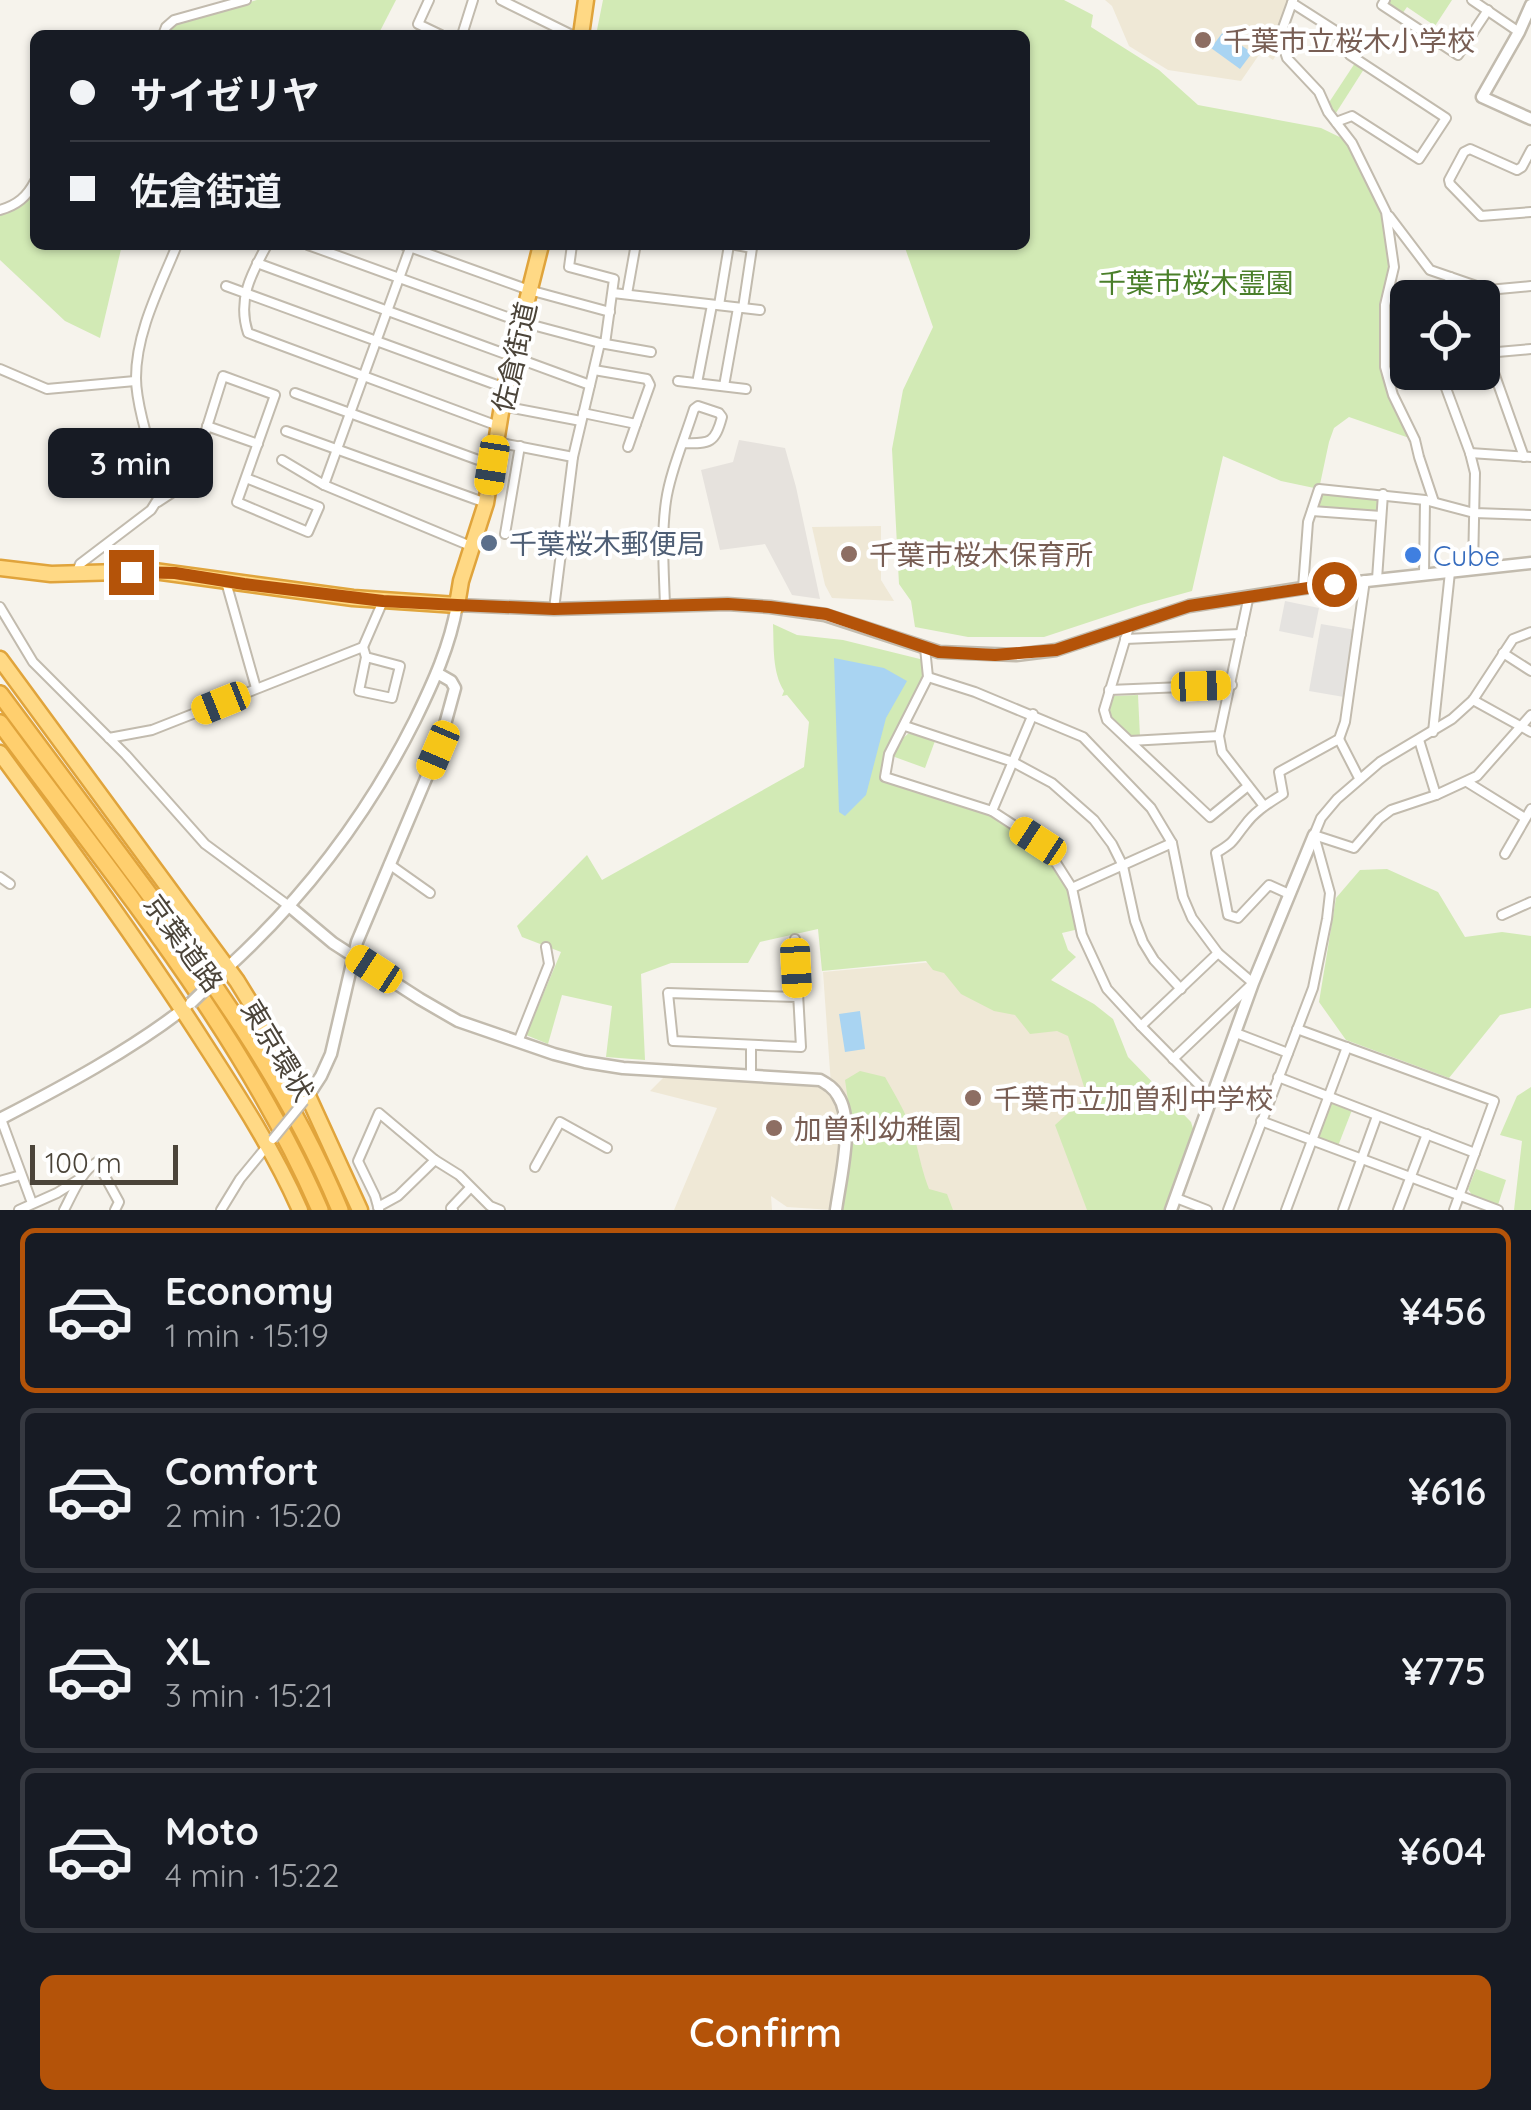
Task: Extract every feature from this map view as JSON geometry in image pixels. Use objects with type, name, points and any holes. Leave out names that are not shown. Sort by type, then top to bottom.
[{"type":"highway","points":[[582,30],[586,0]]},
{"type":"highway","name":"佐倉街道","points":[[457,605],[486,503],[505,388],[539,250]]},
{"type":"highway","points":[[0,568],[76,574],[154,571],[383,601],[457,605]]},
{"type":"highway","name":"東京環状","points":[[0,659],[224,971],[306,1099],[360,1210]]},
{"type":"highway","name":"京葉道路","points":[[0,694],[243,1027],[291,1108],[340,1210]]},
{"type":"highway","name":"京葉道路","points":[[0,723],[209,1008],[275,1118],[320,1210]]},
{"type":"highway","name":"東京環状","points":[[0,753],[187,1006],[271,1142],[300,1210]]},
{"type":"street","points":[[164,30],[174,20],[246,0]]},
{"type":"street","points":[[429,0],[418,24],[431,30]]},
{"type":"street","points":[[464,30],[474,0]]},
{"type":"street","points":[[502,0],[562,30]]},
{"type":"street","points":[[1385,0],[1382,6],[1458,55],[1488,10]]},
{"type":"street","points":[[1472,0],[1520,32]]},
{"type":"street","points":[[1336,122],[1352,116],[1419,158],[1446,118],[1350,55],[1336,32],[1292,1],[1280,36],[1286,58],[1319,92],[1328,112],[1352,143],[1386,212],[1430,270],[1488,290],[1531,286]]},
{"type":"street","points":[[1531,5],[1482,97],[1531,119]]},
{"type":"street","points":[[1531,150],[1518,170],[1470,150],[1464,152],[1449,180],[1481,216],[1531,212]]},
{"type":"street","points":[[0,210],[18,203],[30,192]]},
{"type":"street","points":[[1386,212],[1394,267],[1385,305],[1385,367],[1393,395],[1416,440],[1430,501],[1424,574]]},
{"type":"street","points":[[158,502],[161,485],[138,400],[138,348],[176,250]]},
{"type":"street","points":[[264,250],[245,287],[244,320],[248,333],[520,446],[573,456]]},
{"type":"street","points":[[322,250],[521,322],[651,352]]},
{"type":"street","points":[[324,485],[406,250]]},
{"type":"street","points":[[418,250],[529,290],[610,312]]},
{"type":"street","points":[[554,609],[573,456],[603,343],[614,279],[569,268],[571,250]]},
{"type":"street","points":[[627,294],[635,250]]},
{"type":"street","points":[[697,383],[731,250]]},
{"type":"street","points":[[724,386],[752,250]]},
{"type":"street","points":[[257,263],[590,386]]},
{"type":"street","points":[[226,286],[505,388]]},
{"type":"street","points":[[613,293],[760,310]]},
{"type":"street","points":[[1500,352],[1531,349]]},
{"type":"street","points":[[0,369],[47,390],[136,381]]},
{"type":"street","points":[[594,370],[649,382],[628,447]]},
{"type":"street","points":[[76,574],[80,564],[190,481],[223,376],[275,395],[237,502],[308,532],[319,507],[246,478]]},
{"type":"street","points":[[678,381],[746,389]]},
{"type":"street","points":[[1470,453],[1528,457],[1500,389]]},
{"type":"street","points":[[1447,390],[1475,473],[1473,568]]},
{"type":"street","points":[[295,393],[492,465]]},
{"type":"street","points":[[502,406],[636,424]]},
{"type":"street","points":[[665,606],[666,499],[694,410],[698,406],[720,414],[717,436],[712,440],[684,442]]},
{"type":"street","points":[[207,426],[258,444]]},
{"type":"street","points":[[286,432],[486,503]]},
{"type":"street","points":[[505,534],[520,446]]},
{"type":"street","points":[[282,460],[324,485],[473,547]]},
{"type":"street","points":[[1303,588],[1308,522],[1319,489],[1383,494],[1474,512],[1531,514]]},
{"type":"street","points":[[1359,778],[1340,739],[1371,580],[1383,494]]},
{"type":"street","points":[[1312,511],[1382,516]]},
{"type":"street","points":[[32,1203],[0,1119],[73,1079],[187,1006],[298,897],[372,796],[406,737],[450,642],[457,605],[554,609],[728,604],[770,607],[826,614],[939,652],[1016,655],[1056,650],[1189,606],[1249,595],[1531,563]]},
{"type":"street","points":[[1433,732],[1450,572]]},
{"type":"street","points":[[226,582],[256,688]]},
{"type":"street","points":[[1249,595],[1220,736],[1222,752],[1264,806]]},
{"type":"street","points":[[109,738],[152,730],[256,688],[364,652],[400,666],[392,698],[359,691],[364,652],[383,601]]},
{"type":"street","points":[[0,607],[32,662],[109,738],[205,844],[333,944],[420,999],[458,1020],[518,1042],[604,1066],[820,1080],[832,1088],[841,1098],[846,1123],[836,1210]]},
{"type":"street","points":[[1128,626],[1108,690],[1106,720],[1210,817],[1248,786]]},
{"type":"street","points":[[1172,1210],[1253,983],[1327,808],[1380,762],[1452,719],[1473,700],[1513,639],[1531,632]]},
{"type":"street","points":[[1124,639],[1241,634]]},
{"type":"street","points":[[926,648],[928,677],[889,754],[885,776],[992,811],[1038,841],[1072,888],[1082,935],[1107,988],[1212,1098]]},
{"type":"street","points":[[1503,653],[1531,671]]},
{"type":"street","points":[[221,1210],[240,1179],[306,1099],[331,1054],[353,956],[438,750],[453,700],[455,688],[451,681],[437,674]]},
{"type":"street","points":[[928,677],[1083,736],[1152,808],[1172,843],[1192,918],[1218,954],[1253,983]]},
{"type":"street","points":[[1108,690],[1232,685]]},
{"type":"street","points":[[1473,700],[1531,732]]},
{"type":"street","points":[[992,811],[1032,714]]},
{"type":"street","points":[[1314,835],[1354,848],[1391,810],[1477,776],[1531,715]]},
{"type":"street","points":[[904,726],[1012,762],[1052,783],[1094,820],[1123,866],[1143,942],[1180,989]]},
{"type":"street","points":[[1130,742],[1220,736]]},
{"type":"street","points":[[1289,894],[1270,886],[1238,918],[1228,915],[1216,853],[1235,842],[1243,826],[1283,794],[1280,772],[1340,739]]},
{"type":"street","points":[[1419,740],[1436,795]]},
{"type":"street","points":[[1467,782],[1526,818]]},
{"type":"street","points":[[1505,854],[1531,809]]},
{"type":"street","points":[[1228,1210],[1313,988],[1330,893],[1314,835]]},
{"type":"street","points":[[1072,888],[1172,843]]},
{"type":"street","points":[[389,864],[430,893]]},
{"type":"street","points":[[0,876],[10,884]]},
{"type":"street","points":[[1502,915],[1531,902]]},
{"type":"street","points":[[795,939],[801,1047],[672,1042],[668,993],[798,997]]},
{"type":"street","points":[[518,1042],[550,964],[546,947]]},
{"type":"street","points":[[1141,1026],[1218,954]]},
{"type":"street","points":[[1173,1059],[1253,983]]},
{"type":"street","points":[[1298,1029],[1494,1101],[1454,1210]]},
{"type":"street","points":[[1236,1033],[1288,1053]]},
{"type":"street","points":[[751,1046],[751,1075]]},
{"type":"street","points":[[1286,1210],[1346,1047]]},
{"type":"street","points":[[1278,1078],[1475,1153]]},
{"type":"street","points":[[435,1160],[398,1196],[378,1209],[358,1161],[379,1112],[435,1160],[459,1175],[490,1206],[500,1210]]},
{"type":"street","points":[[1343,1210],[1378,1116]]},
{"type":"street","points":[[1260,1121],[1498,1210]]},
{"type":"street","points":[[535,1166],[560,1122],[606,1148]]},
{"type":"street","points":[[1398,1210],[1426,1134]]},
{"type":"street","points":[[64,1210],[81,1178],[98,1162],[120,1202],[115,1210]]},
{"type":"street","points":[[0,1181],[22,1175]]},
{"type":"street","points":[[19,1210],[81,1178]]},
{"type":"street","points":[[451,1209],[470,1188]]},
{"type":"street","points":[[1176,1198],[1207,1210]]},
{"type":"shaded area","name":"千葉市立桜木小学校","points":[[1105,0],[1288,0],[1277,35],[1280,49],[1273,60],[1261,52],[1241,81],[1168,70],[1129,46],[1112,6]]},
{"type":"shaded area","points":[[739,440],[785,448],[820,599],[792,595],[765,544],[720,550],[701,470],[733,462]]},
{"type":"shaded area","name":"千葉市桜木保育所","points":[[881,526],[881,580],[894,601],[832,598],[825,585],[812,527]]},
{"type":"shaded area","points":[[1285,601],[1319,608],[1313,638],[1279,631]]},
{"type":"shaded area","points":[[1321,624],[1356,630],[1344,697],[1309,691]]},
{"type":"shaded area","name":"千葉市立加曽利中学校","points":[[944,961],[1080,1037],[1104,1210],[942,1210],[863,1111],[831,1085],[823,972]]},
{"type":"shaded area","name":"加曽利幼稚園","points":[[665,1076],[809,1084],[830,1095],[839,1105],[841,1149],[832,1210],[787,1207],[771,1196],[772,1210],[674,1210],[717,1108],[650,1091]]},
{"type":"green space","points":[[257,0],[396,0],[381,30],[170,30],[171,25]]},
{"type":"green space","name":"千葉市桜木霊園","points":[[603,0],[1064,0],[1093,15],[1091,27],[1159,70],[1198,105],[1321,128],[1352,143],[1386,212],[1394,267],[1385,305],[1385,367],[1390,390],[1394,390],[1415,440],[1349,417],[1334,428],[1319,489],[1281,481],[1223,456],[1192,591],[1044,637],[968,637],[915,627],[911,601],[899,584],[892,449],[903,390],[933,327],[906,250],[1030,250],[1030,30],[597,30]]},
{"type":"green space","points":[[1391,0],[1452,0],[1435,26],[1407,7],[1402,14],[1388,5]]},
{"type":"green space","points":[[1355,63],[1364,69],[1334,116],[1328,104]]},
{"type":"green space","points":[[30,194],[30,250],[121,250],[100,338],[65,321],[0,260],[0,213],[20,205]]},
{"type":"green space","points":[[1324,492],[1376,496],[1378,507],[1375,511],[1322,508],[1319,506]]},
{"type":"green space","points":[[773,624],[797,635],[843,640],[924,660],[926,676],[913,698],[881,780],[986,814],[1022,834],[1070,888],[1079,929],[1062,933],[1068,950],[1076,957],[1051,980],[1113,1019],[1128,1057],[1191,1122],[1194,1132],[1165,1210],[1087,1210],[1055,1125],[1087,1096],[1068,1036],[1057,1031],[1030,1034],[1015,1015],[994,1011],[961,994],[944,973],[933,970],[926,961],[822,971],[818,929],[760,942],[748,963],[671,963],[641,974],[645,1060],[606,1057],[612,1006],[562,995],[548,1044],[526,1035],[561,952],[522,937],[517,926],[587,855],[602,880],[804,767],[809,722],[787,695],[782,696],[784,691],[774,659]]},
{"type":"green space","points":[[1138,695],[1140,737],[1129,738],[1109,719],[1108,709],[1114,696]]},
{"type":"green space","points":[[909,733],[935,741],[925,768],[892,756]]},
{"type":"green space","points":[[1387,869],[1438,892],[1465,937],[1502,932],[1531,936],[1531,1008],[1500,1015],[1449,1078],[1346,1040],[1319,1002],[1336,898],[1360,870]]},
{"type":"green space","points":[[860,1071],[885,1077],[910,1126],[929,1189],[947,1194],[953,1210],[842,1210],[851,1121],[845,1080]]},
{"type":"green space","points":[[1531,1087],[1531,1210],[1514,1210],[1522,1141],[1500,1135],[1517,1096]]},
{"type":"green space","points":[[1335,1103],[1352,1110],[1338,1146],[1320,1140],[1318,1134],[1328,1105]]},
{"type":"green space","points":[[1476,1169],[1506,1180],[1498,1205],[1472,1195],[1468,1189]]},
{"type":"water","points":[[1223,32],[1252,53],[1240,69],[1211,48]]},
{"type":"water","points":[[834,658],[884,668],[907,681],[886,718],[866,795],[845,816],[839,812]]},
{"type":"water","points":[[860,1011],[865,1049],[845,1052],[839,1014]]},
{"type":"place","name":"千葉市立桜木小学校","points":[[1203,40]]},
{"type":"place","name":"千葉桜木郵便局","points":[[489,543]]},
{"type":"place","name":"千葉市桜木保育所","points":[[849,554]]},
{"type":"place","name":"Cube","points":[[1413,555]]},
{"type":"place","name":"千葉市立加曽利中学校","points":[[973,1098]]},
{"type":"place","name":"加曽利幼稚園","points":[[774,1128]]},
{"type":"route","points":[[131,572],[175,573],[383,601],[554,609],[728,604],[770,607],[826,614],[939,652],[974,655],[1056,650],[1189,606],[1334,584]]}]
